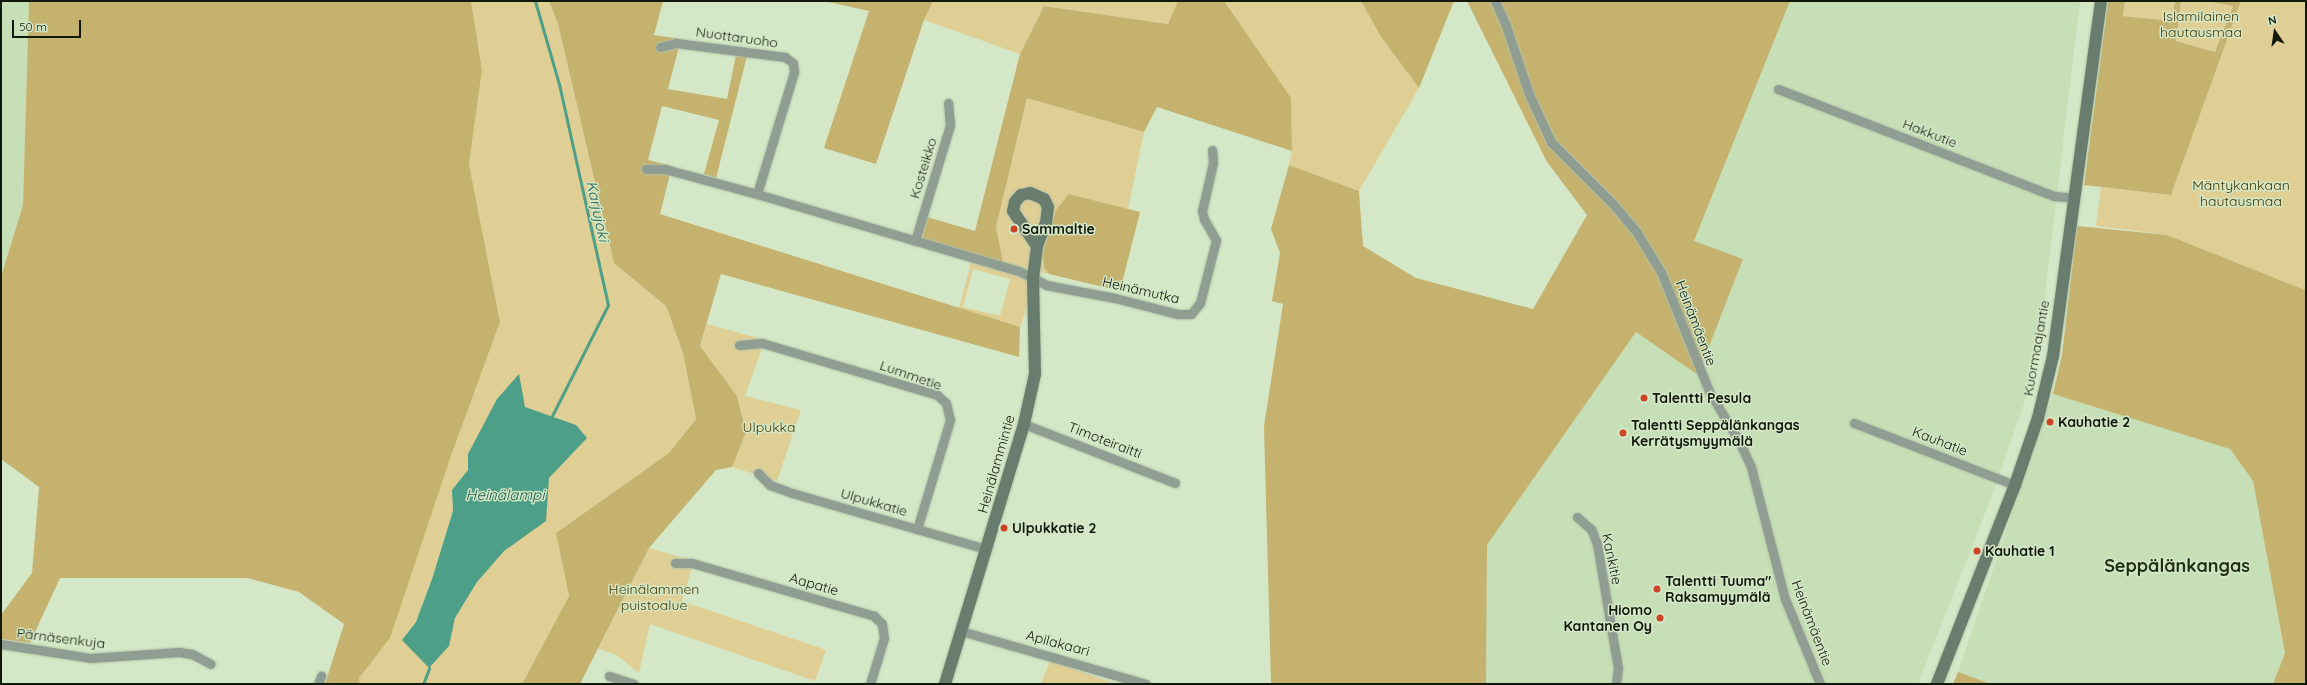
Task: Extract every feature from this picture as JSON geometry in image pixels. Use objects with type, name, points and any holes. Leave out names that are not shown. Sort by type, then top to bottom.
[{"type":"street","name":"Heinämäentie","points":[[1495,1],[1505,23],[1531,99],[1551,142],[1613,204],[1636,233],[1664,279],[1710,393],[1739,441],[1751,467],[1785,599],[1820,684]]},
{"type":"street","name":"Kuormaajantie","points":[[1937,684],[2015,485],[2038,418],[2053,356],[2101,1]]},
{"type":"street","name":"Nuottaruoho","points":[[660,47],[676,43],[785,57],[794,63],[794,72],[757,194]]},
{"type":"street","name":"Hakkutie","points":[[1778,89],[2054,196],[2074,198]]},
{"type":"street","name":"Kosteikko","points":[[915,241],[950,125],[948,102]]},
{"type":"street","name":"Heinämutka","points":[[1033,279],[1046,285],[1115,298],[1178,314],[1191,314],[1200,303],[1216,240],[1204,219],[1202,211],[1213,163],[1212,150]]},
{"type":"street","points":[[646,169],[665,169],[757,194],[1019,271],[1033,279]]},
{"type":"street","name":"Heinälammintie","points":[[945,684],[1024,424],[1035,374],[1033,279],[1037,246]]},
{"type":"street","name":"Lummetie","points":[[739,346],[762,343],[937,396],[946,403],[950,420],[918,529]]},
{"type":"street","name":"Kauhatie","points":[[1854,423],[2015,485]]},
{"type":"street","name":"Timoteiraitti","points":[[1024,424],[1174,483]]},
{"type":"street","name":"Ulpukkatie","points":[[758,473],[770,485],[986,549]]},
{"type":"street","name":"Kankitie","points":[[1578,517],[1591,530],[1597,544],[1618,668],[1616,684]]},
{"type":"street","name":"Aapatie","points":[[675,563],[692,563],[874,616],[882,624],[884,638],[870,684]]},
{"type":"street","name":"Apilakaari","points":[[961,631],[1146,684]]},
{"type":"street","name":"Pärnäsenkuja","points":[[1,644],[90,658],[179,652],[192,654],[211,664]]},
{"type":"street","points":[[609,676],[634,684]]},
{"type":"shaded area","points":[[1,1],[29,1],[23,205],[1,277]]},
{"type":"shaded area","points":[[29,1],[471,1],[482,70],[469,164],[500,322],[451,456],[390,638],[359,678],[360,684],[325,684],[344,624],[299,592],[248,578],[60,578],[30,643],[1,639],[1,615],[32,573],[39,487],[1,459],[1,277],[23,205]]},
{"type":"shaded area","points":[[549,1],[663,1],[654,35],[681,39],[668,89],[727,99],[736,55],[747,56],[716,178],[704,174],[719,120],[662,106],[648,160],[672,166],[660,214],[1020,327],[1019,357],[721,274],[700,346],[737,396],[746,432],[732,467],[716,470],[649,548],[580,684],[522,684],[569,596],[556,533],[669,453],[696,419],[683,353],[666,306],[614,263],[558,24]]},
{"type":"shaded area","points":[[824,1],[933,1],[924,20],[876,164],[824,148],[869,11]]},
{"type":"shaded area","points":[[1178,1],[1224,1],[1291,98],[1292,151],[1157,107],[1144,132],[1027,98],[996,227],[1003,262],[922,241],[927,217],[975,231],[1020,54],[1044,6],[1168,24]]},
{"type":"shaded area","points":[[1361,1],[1454,1],[1419,88],[1381,37]]},
{"type":"shaded area","points":[[1467,1],[1790,1],[1694,241],[1743,259],[1698,375],[1636,332],[1487,545],[1486,684],[1271,684],[1264,426],[1283,304],[1272,301],[1280,253],[1271,229],[1289,165],[1359,191],[1363,246],[1416,278],[1533,309],[1587,215],[1547,162]]},
{"type":"shaded area","points":[[1790,1],[2080,1],[2041,329],[2027,395],[1993,493],[1918,684],[1486,684],[1487,545],[1636,332],[1698,375],[1694,241]]},
{"type":"shaded area","points":[[2108,1],[2125,1],[2123,16],[2172,21],[2175,1],[2181,1],[2176,41],[2215,52],[2233,6],[2206,1],[2241,1],[2171,195],[2084,185]]},
{"type":"shaded area","points":[[1069,194],[1140,212],[1120,291],[1049,274],[1044,267],[1043,252],[1056,210]]},
{"type":"shaded area","points":[[2077,226],[2167,235],[2305,290],[2306,684],[2273,684],[2285,653],[2253,481],[2230,449],[2053,394],[2062,355]]},
{"type":"shaded area","points":[[2053,394],[2230,449],[2253,481],[2285,653],[2273,684],[1991,684],[1958,672]]},
{"type":"shaded area","points":[[1958,672],[1991,684],[1953,684]]},
{"type":"green space","points":[[471,1],[549,1],[558,24],[614,263],[666,306],[683,353],[696,419],[669,453],[556,533],[569,596],[522,684],[360,684],[359,678],[390,637],[451,456],[500,322],[469,164],[482,70]],"holes":[[[452,490],[477,582],[455,618],[449,646],[402,640],[416,622],[432,579],[453,511]]]},
{"type":"green space","points":[[933,1],[1178,1],[1169,24],[1044,6],[1020,54],[924,20]]},
{"type":"green space","points":[[1224,1],[1361,1],[1381,37],[1419,88],[1359,191],[1289,165],[1292,151]]},
{"type":"green space","points":[[2125,1],[2175,1],[2173,21],[2123,16]]},
{"type":"green space","name":"Islamilainen hautausmaa","points":[[2181,1],[2206,1],[2234,6],[2215,52],[2176,41]]},
{"type":"green space","name":"Mäntykankaan hautausmaa","points":[[2241,1],[2306,1],[2306,295],[2305,290],[2167,235],[2096,226],[2101,187],[2171,195]]},
{"type":"green space","points":[[1027,98],[1144,132],[1128,209],[1069,194],[1044,267],[1049,274],[1039,272],[1020,327],[959,308],[973,255],[1003,262],[996,227]],"holes":[[[973,269],[1010,279],[1000,316],[963,307]]]},
{"type":"green space","name":"Ulpukka","points":[[707,324],[765,340],[745,396],[801,410],[777,481],[732,467],[746,432],[737,396],[700,346]]},
{"type":"green space","name":"Heinälammen puistoalue","points":[[649,548],[694,561],[682,601],[826,650],[815,681],[650,624],[639,673],[615,654],[598,649]]},
{"type":"green space","points":[[1050,661],[1116,684],[1041,684]]},
{"type":"water","name":"Heinälampi","points":[[519,374],[525,407],[576,425],[587,438],[549,478],[546,521],[504,551],[477,582],[455,618],[449,646],[429,668],[402,640],[416,622],[432,579],[453,511],[452,490],[468,470],[468,454],[497,399]]},
{"type":"waterway","name":"Karjujoki","points":[[535,1],[559,84],[608,305],[552,416]]},
{"type":"waterway","points":[[423,684],[429,668]]},
{"type":"place","name":"Sammaltie","points":[[1014,229]]},
{"type":"place","name":"Talentti Pesula","points":[[1644,398]]},
{"type":"place","name":"Kauhatie 2","points":[[2050,422]]},
{"type":"place","name":"Talentti Seppälänkangas Kerrätysmyymälä","points":[[1623,433]]},
{"type":"place","name":"Ulpukkatie 2","points":[[1004,528]]},
{"type":"place","name":"Kauhatie 1","points":[[1977,551]]},
{"type":"place","name":"Talentti Tuuma\" Raksamyymälä","points":[[1657,589]]},
{"type":"place","name":"Hiomo Kantanen Oy","points":[[1660,618]]},
{"type":"district","name":"Seppälänkangas","points":[[2177,566]]}]
